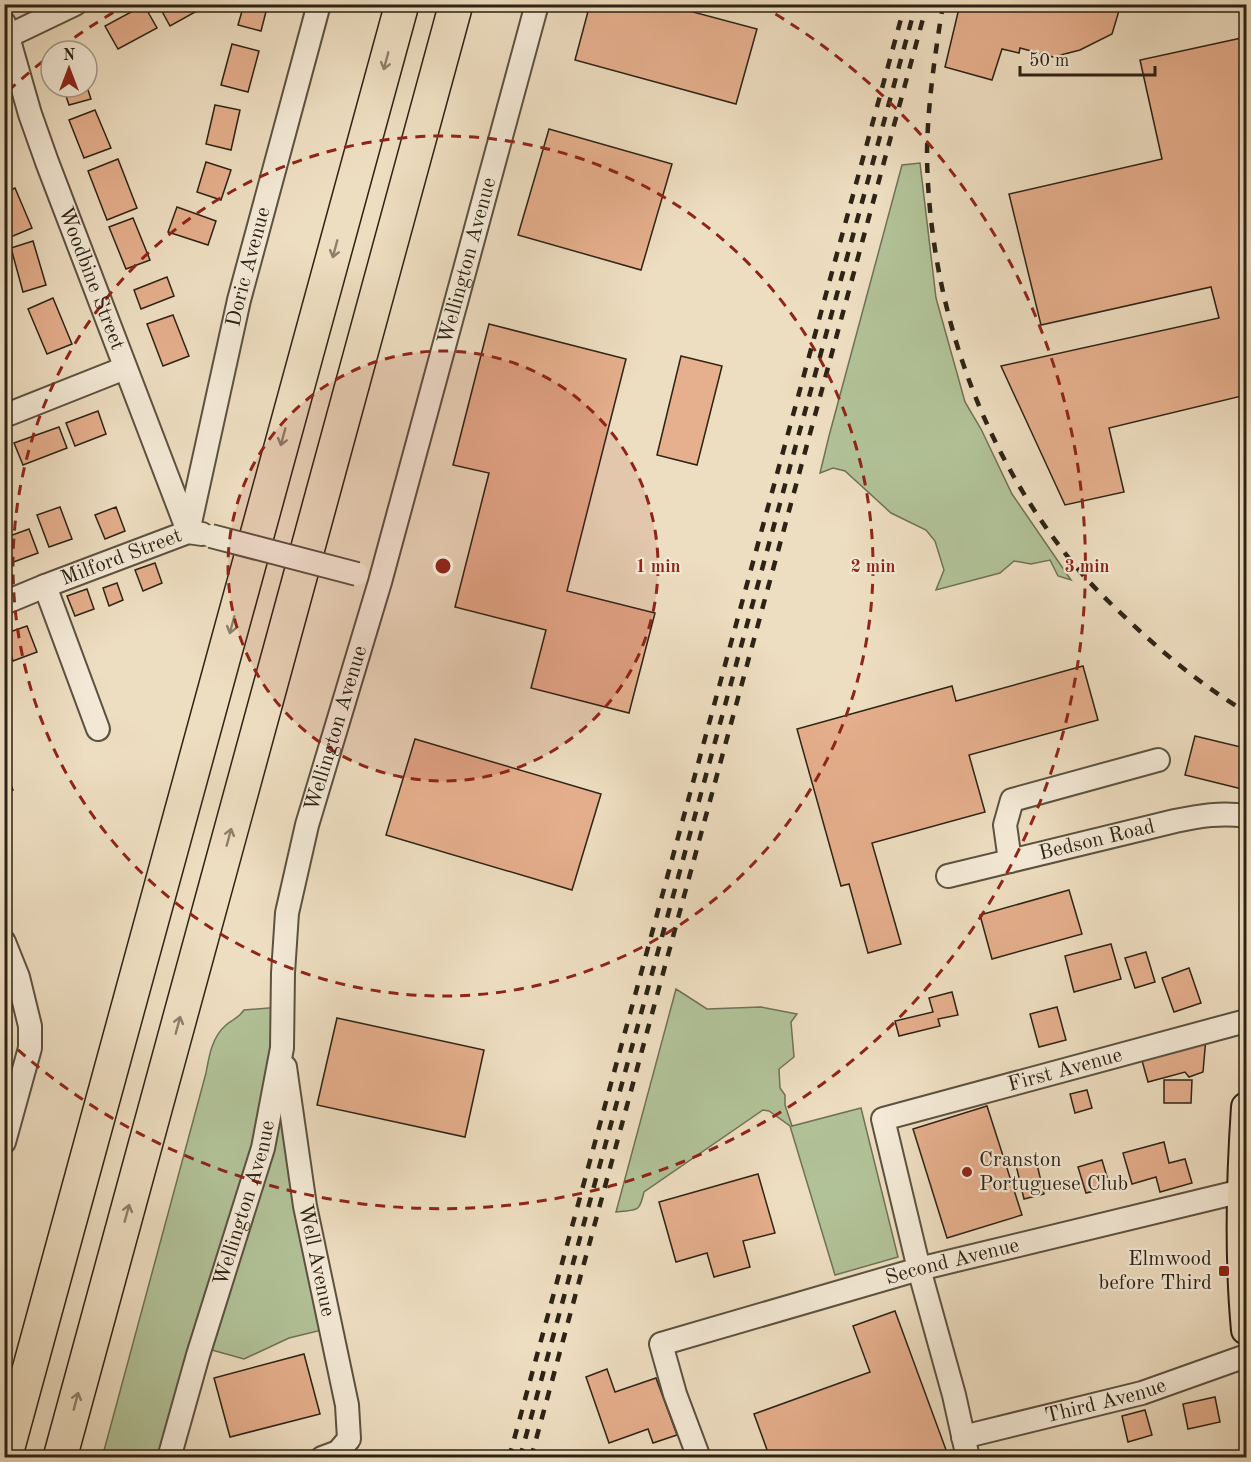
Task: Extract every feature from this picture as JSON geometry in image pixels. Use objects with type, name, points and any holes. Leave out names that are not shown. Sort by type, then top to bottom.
[{"type":"highway","points":[[4,1458],[402,4]]},
{"type":"highway","points":[[60,1458],[456,4]]},
{"type":"main road","points":[[1246,1107],[1242,1292],[1246,1330]]},
{"type":"street","points":[[5,33],[75,4]]},
{"type":"street","name":"Doric Avenue","points":[[188,532],[239,300],[319,4]]},
{"type":"street","name":"Wellington Avenue","points":[[171,1457],[198,1355],[258,1167],[282,1048],[287,913],[307,825],[380,582],[537,4]]},
{"type":"street","name":"Woodbine Street","points":[[5,33],[46,162],[125,368],[129,373],[188,532]]},
{"type":"street","points":[[4,416],[125,368]]},
{"type":"street","name":"Milford Street","points":[[4,603],[188,532],[357,574],[380,582]]},
{"type":"street","points":[[45,586],[98,729]]},
{"type":"street","points":[[1010,861],[1005,825],[1012,800],[1158,760]]},
{"type":"street","name":"Bedson Road","points":[[948,876],[1175,821],[1203,816],[1235,814],[1246,816]]},
{"type":"street","points":[[4,942],[18,977],[30,1026],[30,1048],[4,1142]]},
{"type":"street","name":"First Avenue","points":[[919,1269],[883,1119],[1246,1021]]},
{"type":"street","name":"Well Avenue","points":[[282,1048],[305,1206],[347,1405],[349,1439],[338,1452],[322,1458]]},
{"type":"street","name":"Second Avenue","points":[[699,1458],[675,1394],[662,1344],[919,1269],[1244,1191]]},
{"type":"street","points":[[919,1269],[966,1447]]},
{"type":"street","name":"Third Avenue","points":[[966,1447],[1142,1393],[1246,1356]]},
{"type":"green space","points":[[920,163],[936,298],[965,402],[981,429],[1012,494],[1071,580],[1058,576],[1050,560],[1031,564],[1014,561],[1000,573],[936,590],[944,570],[935,541],[926,530],[891,513],[845,471],[833,468],[820,473],[902,165]]},
{"type":"green space","points":[[676,989],[707,1009],[761,1007],[797,1014],[791,1022],[794,1057],[779,1069],[780,1088],[785,1095],[785,1105],[792,1126],[861,1108],[898,1257],[835,1275],[790,1126],[769,1111],[763,1110],[644,1192],[636,1209],[616,1212]]},
{"type":"green space","points":[[280,1007],[322,1330],[289,1338],[244,1359],[201,1347],[169,1457],[102,1458],[212,1047],[221,1030],[244,1010]]},
{"type":"building","points":[[158,4],[205,4],[206,6],[170,26]]},
{"type":"building","points":[[244,4],[268,4],[261,31],[238,25]]},
{"type":"building","points":[[590,4],[695,4],[693,12],[757,29],[736,104],[575,60]]},
{"type":"building","points":[[960,4],[1121,4],[1112,34],[1080,50],[1053,57],[1020,48],[1019,53],[1002,49],[992,80],[945,67]]},
{"type":"building","points":[[144,5],[157,28],[118,49],[105,26]]},
{"type":"building","points":[[1246,37],[1246,313],[1244,314],[1246,395],[1109,428],[1124,492],[1065,505],[1001,366],[1219,318],[1211,287],[1041,325],[1009,194],[1162,159],[1140,60]]},
{"type":"building","points":[[232,44],[259,51],[248,92],[221,85]]},
{"type":"building","points":[[67,99],[91,99],[69,105]]},
{"type":"building","points":[[215,105],[240,110],[231,150],[206,144]]},
{"type":"building","points":[[95,110],[111,148],[84,158],[69,120]]},
{"type":"building","points":[[549,129],[672,164],[641,270],[518,235]]},
{"type":"building","points":[[118,159],[137,208],[107,220],[88,171]]},
{"type":"building","points":[[206,162],[231,170],[221,200],[197,192]]},
{"type":"building","points":[[15,188],[32,228],[6,239],[4,193]]},
{"type":"building","points":[[177,207],[216,221],[208,245],[168,232]]},
{"type":"building","points":[[133,218],[150,260],[126,269],[109,227]]},
{"type":"building","points":[[33,241],[46,285],[23,292],[11,248]]},
{"type":"building","points":[[167,277],[174,296],[141,309],[134,290]]},
{"type":"building","points":[[53,298],[72,344],[47,354],[28,309]]},
{"type":"building","points":[[173,315],[189,356],[163,366],[147,324]]},
{"type":"building","points":[[489,324],[626,359],[567,591],[655,613],[629,713],[531,688],[546,630],[455,607],[489,473],[453,465]]},
{"type":"building","points":[[681,356],[722,366],[697,465],[657,455]]},
{"type":"building","points":[[98,411],[106,434],[75,446],[66,423]]},
{"type":"building","points":[[59,427],[67,448],[23,465],[14,443]]},
{"type":"building","points":[[60,507],[72,539],[49,547],[37,515]]},
{"type":"building","points":[[116,507],[125,531],[105,539],[95,515]]},
{"type":"building","points":[[29,529],[38,553],[8,564],[4,554],[4,538]]},
{"type":"building","points":[[155,563],[162,583],[143,591],[135,570]]},
{"type":"building","points":[[117,583],[123,600],[109,606],[103,588]]},
{"type":"building","points":[[87,589],[94,609],[75,616],[67,596]]},
{"type":"building","points":[[27,626],[37,652],[13,661],[4,634]]},
{"type":"building","points":[[1083,666],[1098,720],[969,755],[985,812],[872,843],[901,944],[868,953],[849,884],[841,886],[797,729],[952,686],[956,701]]},
{"type":"building","points":[[1195,736],[1245,748],[1242,759],[1246,760],[1246,790],[1185,775]]},
{"type":"building","points":[[415,739],[601,794],[572,890],[386,835]]},
{"type":"building","points":[[4,768],[13,790],[4,793]]},
{"type":"building","points":[[1069,890],[1082,934],[992,959],[980,915]]},
{"type":"building","points":[[1111,944],[1121,979],[1074,992],[1065,956]]},
{"type":"building","points":[[1146,952],[1155,982],[1135,988],[1125,958]]},
{"type":"building","points":[[1189,968],[1201,1003],[1174,1012],[1162,978]]},
{"type":"building","points":[[952,992],[958,1015],[938,1019],[940,1026],[899,1036],[895,1021],[933,1012],[929,998]]},
{"type":"building","points":[[1057,1007],[1066,1040],[1039,1047],[1030,1014]]},
{"type":"building","points":[[337,1018],[484,1050],[465,1137],[317,1105]]},
{"type":"building","points":[[1206,1037],[1203,1072],[1189,1077],[1185,1072],[1148,1082],[1141,1057]]},
{"type":"building","points":[[1164,1080],[1192,1080],[1191,1103],[1164,1103]]},
{"type":"building","points":[[1087,1090],[1092,1108],[1075,1113],[1070,1094]]},
{"type":"building","name":"Cranston Portuguese Club","points":[[987,1106],[1022,1215],[947,1238],[913,1129]]},
{"type":"building","points":[[1164,1142],[1169,1163],[1185,1159],[1192,1183],[1160,1192],[1156,1177],[1132,1184],[1123,1153]]},
{"type":"building","points":[[1036,1160],[1044,1194],[1024,1199],[1016,1165]]},
{"type":"building","points":[[1102,1160],[1110,1187],[1086,1193],[1078,1167]]},
{"type":"building","points":[[758,1174],[775,1233],[743,1241],[750,1267],[714,1277],[707,1253],[676,1262],[659,1202]]},
{"type":"building","points":[[895,1311],[949,1458],[770,1458],[754,1414],[870,1372],[853,1326]]},
{"type":"building","points":[[304,1354],[320,1414],[230,1437],[214,1378]]},
{"type":"building","points":[[607,1369],[615,1392],[656,1378],[677,1435],[653,1443],[648,1429],[609,1443],[586,1377]]},
{"type":"building","points":[[1215,1397],[1220,1422],[1188,1429],[1183,1404]]},
{"type":"building","points":[[1145,1410],[1152,1435],[1128,1442],[1122,1416]]},
{"type":"building","points":[[636,1451],[639,1458],[618,1457]]},
{"type":"railway","points":[[509,1458],[905,4]]},
{"type":"railway","points":[[520,1458],[916,4]]},
{"type":"railway","points":[[531,1458],[927,4]]},
{"type":"railway","points":[[943,4],[928,120],[927,158],[930,214],[938,269],[951,323],[968,376],[989,427],[1014,477],[1043,524],[1083,575],[1170,658],[1246,712]]},
{"type":"place","name":"Cranston Portuguese Club","points":[[967,1172]]},
{"type":"place","name":"Elmwood before Third","points":[[1224,1271]]}]
